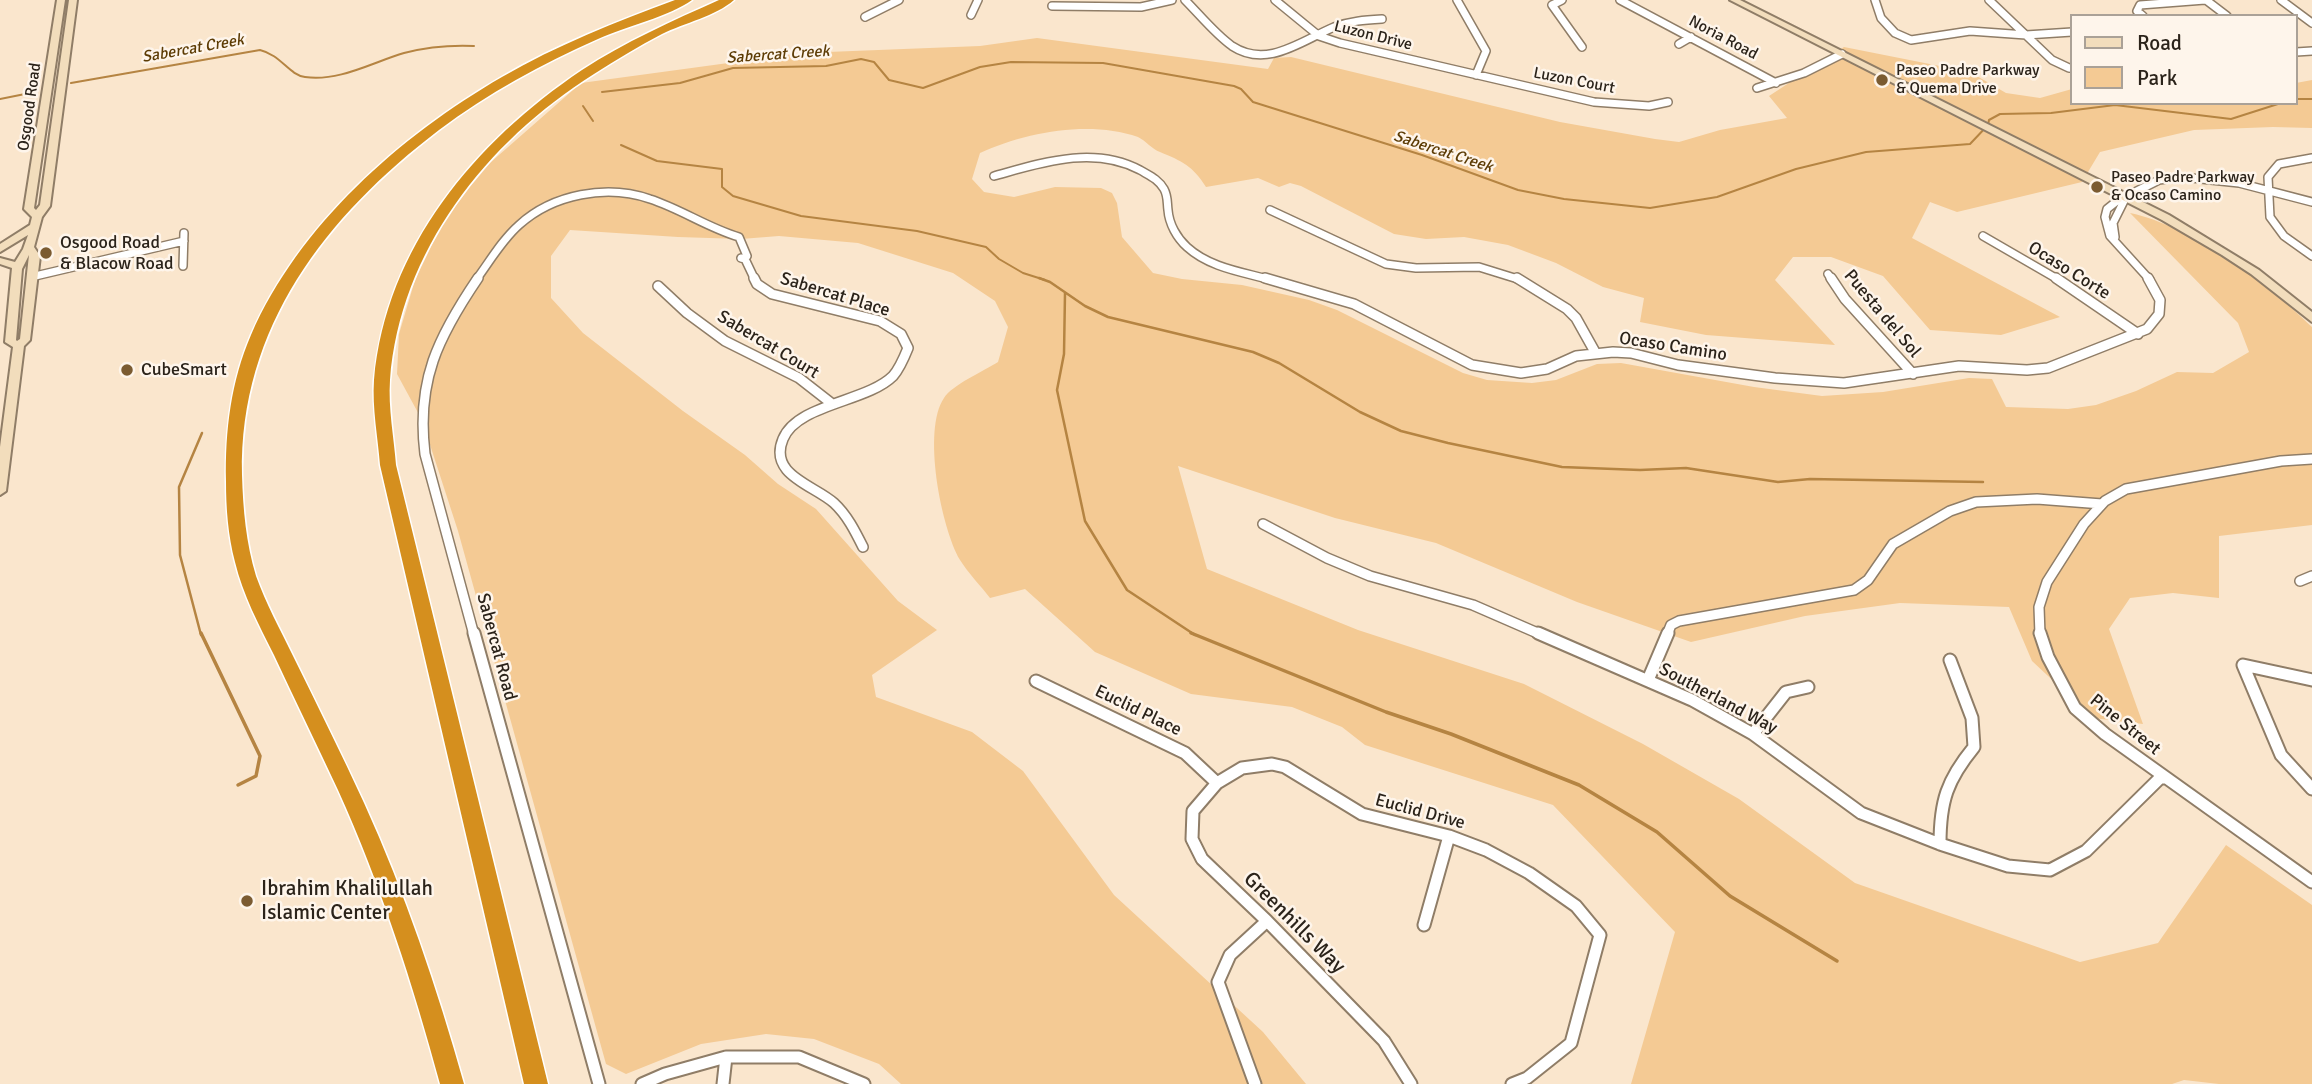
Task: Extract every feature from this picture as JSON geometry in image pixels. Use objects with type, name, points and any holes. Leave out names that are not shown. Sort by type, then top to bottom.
[{"type":"highway","points":[[452,1084],[416,963],[357,808],[260,608],[246,573],[234,501],[234,428],[240,393],[260,331],[283,289],[333,222],[396,158],[467,105],[545,58],[595,35],[686,0]]},
{"type":"highway","points":[[537,1084],[388,465],[381,428],[379,394],[387,330],[406,274],[434,222],[468,176],[512,130],[540,106],[603,61],[671,24],[728,0]]},
{"type":"main road","name":"Osgood Road","points":[[36,215],[29,209],[61,0]]},
{"type":"main road","name":"Osgood Road","points":[[19,345],[10,342],[19,259],[29,248],[36,215],[45,206],[73,0]]},
{"type":"main road","points":[[1734,0],[2206,238],[2283,292],[2312,318]]},
{"type":"main road","points":[[52,60],[64,59]]},
{"type":"main road","points":[[49,88],[61,85]]},
{"type":"main road","points":[[40,144],[46,145],[46,160],[51,162]]},
{"type":"main road","points":[[0,249],[34,227]]},
{"type":"main road","name":"Osgood Road","points":[[0,491],[19,345],[25,340],[35,256],[29,248]]},
{"type":"main road","points":[[0,255],[29,248]]},
{"type":"main road","points":[[0,261],[18,266]]},
{"type":"street","points":[[865,17],[899,0]]},
{"type":"street","points":[[971,15],[978,0]]},
{"type":"street","points":[[1052,6],[1141,7],[1172,0]]},
{"type":"street","points":[[1185,0],[1238,51],[1252,55],[1268,55],[1350,22],[1382,19]]},
{"type":"street","name":"Luzon Drive","points":[[1275,0],[1319,36],[1476,75]]},
{"type":"street","points":[[1457,0],[1486,51],[1476,75]]},
{"type":"street","points":[[1562,0],[1552,5],[1582,47]]},
{"type":"street","name":"Noria Road","points":[[1620,0],[1776,83]]},
{"type":"street","points":[[1875,0],[1881,18],[1895,33],[1911,40],[1970,31],[2026,35],[2070,32]]},
{"type":"street","points":[[1989,0],[2052,60],[2069,68]]},
{"type":"street","points":[[2141,14],[2137,11],[2140,5],[2205,0],[2224,14]]},
{"type":"street","points":[[2281,0],[2312,23]]},
{"type":"street","points":[[1679,44],[1691,37]]},
{"type":"street","points":[[1757,88],[1776,83],[1842,54]]},
{"type":"street","name":"Luzon Court","points":[[1476,75],[1594,102],[1649,106],[1668,102]]},
{"type":"street","name":"Ocaso Camino","points":[[995,176],[1049,161],[1072,158],[1099,158],[1128,164],[1158,180],[1167,193],[1168,214],[1174,229],[1187,247],[1219,266],[1292,284],[1354,304],[1472,365],[1490,370],[1532,372],[1595,352],[1631,353],[1678,365],[1818,383],[1870,381],[1959,366],[2026,370],[2048,368],[2138,334]]},
{"type":"street","points":[[2312,159],[2279,164],[2271,170],[2268,177],[2270,217],[2284,236],[2312,257]]},
{"type":"street","points":[[2138,334],[2158,317],[2159,297],[2144,271],[2117,245],[2113,223],[2126,197],[2144,186],[2185,177],[2223,180],[2312,202]]},
{"type":"street","name":"Sabercat Place","points":[[509,235],[531,215],[564,200],[603,192],[621,192],[656,201],[737,237],[740,255],[745,259],[757,284],[772,294],[880,321],[901,334],[908,348],[900,367],[890,380],[868,391],[831,403],[795,424],[783,439],[780,452],[790,477],[813,486],[828,496],[850,519],[863,547]]},
{"type":"street","points":[[1269,210],[1287,215],[1322,235],[1386,264],[1408,268],[1484,268],[1524,283],[1567,309],[1576,318],[1595,352]]},
{"type":"street","name":"Sabercat Road","points":[[509,235],[463,299],[438,341],[423,388],[421,432],[538,871],[599,1084]]},
{"type":"street","name":"Ocaso Corte","points":[[1983,236],[2066,284],[2138,334]]},
{"type":"street","points":[[31,277],[184,237],[183,267]]},
{"type":"street","name":"Puesta del Sol","points":[[1828,274],[1845,299],[1913,374]]},
{"type":"street","name":"Sabercat Court","points":[[658,286],[687,313],[725,341],[799,379],[831,403]]},
{"type":"street","name":"Pine Street","points":[[2312,459],[2281,461],[2162,480],[2126,489],[2102,504],[2084,524],[2047,582],[2039,607],[2040,636],[2075,708],[2164,778],[2312,882]]},
{"type":"street","points":[[1648,681],[1671,625],[1679,621],[1854,590],[1868,580],[1893,544],[1950,511],[1976,502],[1999,500],[2037,499],[2102,504]]},
{"type":"street","name":"Southerland Way","points":[[1263,524],[1327,558],[1370,576],[1473,605],[1692,700],[1753,734],[1861,813],[1940,844],[2008,866],[2050,870],[2086,851],[2160,778],[2164,778]]},
{"type":"street","points":[[2300,581],[2312,576]]},
{"type":"street","points":[[1940,844],[1939,806],[1955,770],[1974,747],[1972,718],[1950,660]]},
{"type":"street","points":[[2312,680],[2243,665],[2281,755],[2312,789]]},
{"type":"street","name":"Euclid Place","points":[[1036,681],[1185,753],[1217,783]]},
{"type":"street","points":[[1753,734],[1786,692],[1808,687]]},
{"type":"street","name":"Euclid Drive","points":[[1217,783],[1241,768],[1272,764],[1306,778],[1362,814],[1449,836],[1486,850],[1529,873],[1576,906],[1600,935],[1571,1043],[1527,1078],[1511,1084]]},
{"type":"street","name":"Greenhills Way","points":[[1217,783],[1193,811],[1192,839],[1202,859],[1267,921],[1384,1041],[1411,1084]]},
{"type":"street","points":[[1424,925],[1449,836]]},
{"type":"street","points":[[1255,1084],[1218,982],[1220,968],[1230,954],[1267,921]]},
{"type":"street","points":[[642,1084],[665,1074],[726,1057],[799,1057],[864,1084]]},
{"type":"street","points":[[723,1084],[726,1057]]},
{"type":"green space","points":[[1037,38],[1268,69],[1274,58],[1291,57],[1560,122],[1679,142],[1720,130],[1787,118],[1769,96],[1844,47],[1970,72],[2006,93],[2040,98],[2070,90],[2070,105],[2298,105],[2298,83],[2312,80],[2312,128],[2194,130],[2100,152],[2082,182],[1957,212],[1930,202],[1912,238],[2060,317],[2001,335],[1930,330],[1883,276],[1831,257],[1793,257],[1775,280],[1835,345],[1706,335],[1640,322],[1644,298],[1603,287],[1556,263],[1508,245],[1464,237],[1426,239],[1394,234],[1301,186],[1290,183],[1279,187],[1258,178],[1206,187],[1196,174],[1175,158],[1157,151],[1138,137],[1119,132],[1079,129],[1017,139],[980,153],[972,179],[984,192],[1014,197],[1055,187],[1101,188],[1112,193],[1117,203],[1122,237],[1153,273],[1242,285],[1309,300],[1337,310],[1463,373],[1487,380],[1532,383],[1556,380],[1597,364],[1621,363],[1754,387],[1822,396],[1883,392],[1969,378],[1992,379],[2006,407],[2068,409],[2096,405],[2136,391],[2177,372],[2213,373],[2249,352],[2238,323],[2130,213],[2178,230],[2228,259],[2274,293],[2312,327],[2312,525],[2219,536],[2219,598],[2173,593],[2130,598],[2109,629],[2143,724],[2093,718],[2032,661],[2009,607],[1900,603],[1805,616],[1691,642],[1577,602],[1436,543],[1335,518],[1178,466],[1207,569],[1358,630],[1524,684],[1643,744],[1739,799],[1855,883],[2080,962],[2158,943],[2226,845],[2312,905],[2312,1084],[2219,1084],[2184,1080],[2172,1084],[1631,1084],[1675,932],[1553,805],[1365,745],[1342,727],[1292,707],[1191,694],[1095,652],[1025,589],[990,598],[971,575],[960,560],[946,525],[934,455],[935,432],[938,413],[948,393],[998,362],[1008,327],[995,301],[953,273],[858,243],[779,236],[741,239],[570,230],[551,256],[551,298],[583,333],[683,411],[745,455],[778,484],[816,509],[898,601],[937,630],[872,675],[876,697],[972,732],[1023,771],[1114,895],[1263,1032],[1306,1084],[901,1084],[879,1064],[814,1039],[766,1034],[701,1044],[626,1074],[606,1064],[458,531],[422,420],[397,374],[399,334],[415,280],[442,224],[469,188],[491,162],[581,83],[802,53],[980,46]]},
{"type":"waterway","name":"Sabercat Creek","points":[[71,83],[260,50],[274,56],[299,75],[330,77],[413,51],[474,46]]},
{"type":"waterway","name":"Sabercat Creek","points":[[602,92],[680,83],[733,68],[826,66],[861,59],[874,62],[889,80],[923,88],[980,67],[1011,62],[1103,63],[1234,86],[1241,89],[1253,102],[1422,155],[1518,190],[1564,199],[1650,208],[1717,197],[1796,169],[1866,152],[1970,144],[1988,125],[1989,120],[2000,114],[2051,113],[2115,105]]},
{"type":"waterway","name":"Sabercat Creek","points":[[0,99],[30,93]]},
{"type":"waterway","name":"Sabercat Creek","points":[[2298,99],[2312,99]]},
{"type":"waterway","name":"Sabercat Creek","points":[[2115,105],[2231,119],[2275,105]]},
{"type":"waterway","points":[[583,106],[593,121]]},
{"type":"waterway","points":[[621,145],[657,161],[722,169],[722,187],[733,196],[801,216],[917,231],[986,247],[999,259],[1023,273],[1041,279]]},
{"type":"waterway","points":[[1041,279],[1045,280]]},
{"type":"waterway","points":[[1041,279],[1108,317],[1253,352],[1279,363],[1360,412],[1401,431],[1448,443],[1562,467],[1640,470],[1686,468],[1778,482],[1810,479],[1983,482]]},
{"type":"waterway","points":[[1065,293],[1064,354],[1057,390],[1085,521],[1127,590],[1194,634]]},
{"type":"waterway","points":[[201,635],[180,555],[179,487],[202,433]]},
{"type":"waterway","points":[[201,633],[260,756],[256,776],[238,785]]},
{"type":"waterway","points":[[1194,634],[1386,712],[1451,734],[1579,785],[1657,832],[1730,896],[1837,961]]},
{"type":"place","name":"Paseo Padre Parkway & Quema Drive","points":[[1882,80]]},
{"type":"place","name":"Paseo Padre Parkway & Ocaso Camino","points":[[2097,187]]},
{"type":"place","name":"Osgood Road & Blacow Road","points":[[46,253]]},
{"type":"place","name":"CubeSmart","points":[[127,370]]},
{"type":"place","name":"Ibrahim Khalilullah Islamic Center","points":[[247,901]]}]
